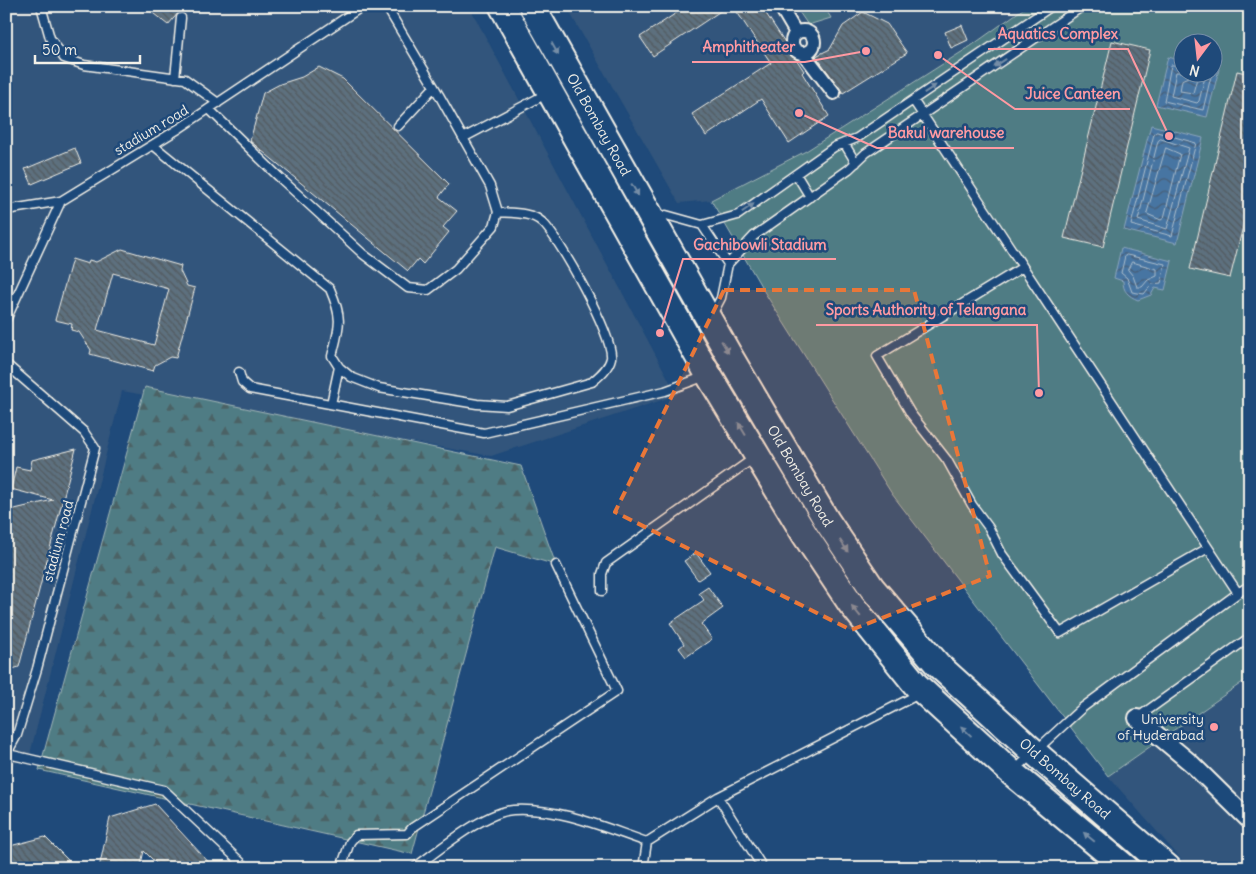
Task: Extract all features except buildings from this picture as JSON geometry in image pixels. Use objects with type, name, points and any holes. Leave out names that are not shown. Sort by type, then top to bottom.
[{"type":"main road","name":"Old Bombay Road","points":[[502,6],[709,375],[805,535],[851,604],[923,692],[1012,773],[1126,868]]},
{"type":"main road","name":"Old Bombay Road","points":[[532,6],[709,320],[827,521],[872,588],[938,665],[1034,752],[1168,868]]},
{"type":"main road","points":[[658,284],[682,271]]},
{"type":"street","points":[[780,6],[796,33],[792,39],[793,46],[797,52],[804,54],[834,93]]},
{"type":"street","points":[[1137,718],[1192,764],[1250,821]]},
{"type":"lane","points":[[41,6],[50,38],[64,58],[84,65],[185,79],[218,103]]},
{"type":"lane","name":"stadium road","points":[[61,201],[209,109],[363,6]]},
{"type":"lane","points":[[209,109],[349,241],[408,288],[428,290],[456,269],[494,226],[498,212],[490,186],[434,86],[386,6]]},
{"type":"lane","points":[[653,221],[666,215],[702,225],[738,215],[834,147],[857,138],[1052,6]]},
{"type":"lane","points":[[709,320],[721,298],[728,264],[754,236],[856,163],[866,153],[1084,6]]},
{"type":"lane","points":[[175,78],[181,18]]},
{"type":"lane","points":[[398,126],[434,86]]},
{"type":"lane","points":[[463,138],[550,92]]},
{"type":"lane","points":[[913,100],[1238,594]]},
{"type":"lane","points":[[844,143],[856,163]]},
{"type":"lane","points":[[153,144],[330,289],[340,311],[338,332],[332,356],[339,367],[351,377],[379,388],[478,404],[507,406],[592,382],[602,373],[611,360],[610,342],[575,272],[554,236],[541,220],[523,214],[498,212]]},
{"type":"lane","points":[[796,174],[810,197]]},
{"type":"lane","points":[[6,210],[61,201]]},
{"type":"lane","points":[[6,320],[61,201]]},
{"type":"lane","points":[[702,225],[728,264]]},
{"type":"lane","points":[[1023,267],[878,356],[911,414],[947,460],[972,505],[989,528],[1002,554],[1060,633],[1208,548]]},
{"type":"lane","name":"stadium road","points":[[6,364],[84,432],[95,448],[36,669],[17,735],[7,755]]},
{"type":"lane","points":[[331,404],[339,367]]},
{"type":"lane","points":[[238,372],[242,382],[250,389],[484,433],[665,391],[709,375]]},
{"type":"lane","points":[[602,591],[602,574],[606,563],[757,456]]},
{"type":"lane","points":[[342,868],[350,842],[356,835],[407,834],[412,828],[616,691],[556,565]]},
{"type":"lane","points":[[1012,773],[1082,708],[1250,585]]},
{"type":"lane","points":[[1137,718],[1250,637]]},
{"type":"lane","points":[[643,868],[648,842],[718,797],[923,692]]},
{"type":"lane","points":[[7,755],[164,790],[247,868]]},
{"type":"lane","points":[[718,797],[763,868]]},
{"type":"lane","points":[[414,868],[478,823],[512,810],[561,814],[648,842]]},
{"type":"highlighted area","points":[[724,290],[914,290],[990,576],[851,630],[615,512]]},
{"type":"shaded area","points":[[6,6],[469,6],[677,395],[491,456],[122,391],[30,754],[6,769]]},
{"type":"shaded area","points":[[566,6],[1027,6],[971,46],[806,151],[711,200],[679,203]]},
{"type":"shaded area","name":"University of Hyderabad","points":[[1250,677],[1250,868],[1189,868],[1108,776]]},
{"type":"green space","points":[[795,6],[824,6],[831,18],[808,25]]},
{"type":"green space","points":[[1027,6],[1250,6],[1250,677],[1108,776],[892,494],[765,293],[711,200],[806,151],[971,46]]},
{"type":"green space","points":[[145,387],[521,466],[556,565],[495,547],[412,854],[39,770]]},
{"type":"water","points":[[1168,57],[1174,59],[1174,82],[1216,82],[1207,117],[1156,105]]},
{"type":"water","points":[[1151,125],[1203,138],[1177,243],[1124,230]]},
{"type":"water","points":[[1121,248],[1172,261],[1165,290],[1155,288],[1151,295],[1138,300],[1131,297],[1124,288],[1123,281],[1114,278]]},
{"type":"place","name":"Amphitheater","points":[[866,51]]},
{"type":"place","name":"Juice Canteen","points":[[938,55]]},
{"type":"place","name":"Bakul warehouse","points":[[799,113]]},
{"type":"place","name":"Aquatics Complex","points":[[1169,136]]},
{"type":"place","name":"Gachibowli Stadium","points":[[660,333]]},
{"type":"place","name":"Sports Authority of Telangana","points":[[1039,393]]},
{"type":"place","name":"University of Hyderabad","points":[[1214,727]]}]
